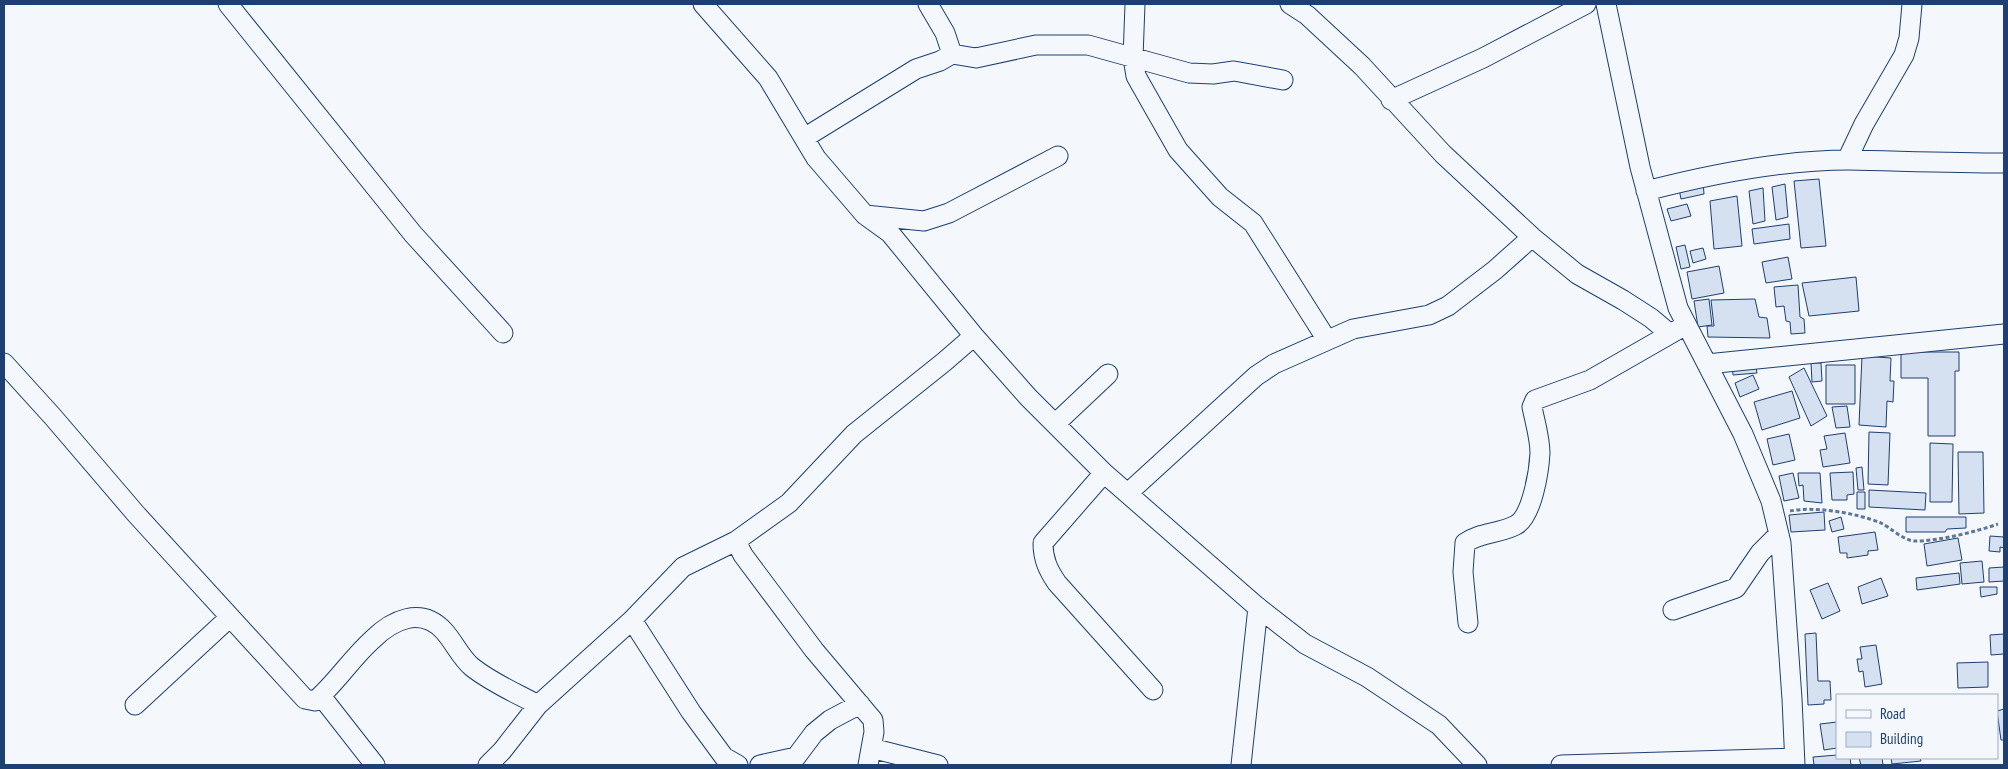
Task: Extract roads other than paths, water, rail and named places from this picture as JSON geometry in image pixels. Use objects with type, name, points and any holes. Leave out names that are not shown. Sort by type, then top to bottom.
[{"type":"street","points":[[228,4],[413,234],[502,333]]},
{"type":"street","points":[[703,4],[768,78],[816,158],[865,215],[890,232],[974,336],[1055,424],[1104,473],[1258,607],[1305,644],[1366,677],[1439,725],[1477,765]]},
{"type":"street","points":[[928,4],[945,33],[952,54]]},
{"type":"street","points":[[1135,4],[1133,58],[1136,76],[1178,150],[1220,197],[1253,223],[1327,340]]},
{"type":"street","points":[[1290,4],[1307,15],[1362,66],[1443,154],[1532,238],[1576,274],[1651,318],[1677,330],[1706,364],[1743,434],[1771,501],[1779,534],[1792,699],[1794,762],[1561,765]]},
{"type":"street","points":[[1392,100],[1483,58],[1586,4]]},
{"type":"street","points":[[1606,4],[1646,191],[1678,308],[1677,330]]},
{"type":"street","points":[[1847,160],[1864,124],[1904,55],[1909,38],[1912,4]]},
{"type":"street","points":[[804,138],[916,69],[940,61],[952,54],[976,58],[1036,45],[1088,46],[1189,73],[1213,74],[1234,70],[1283,80]]},
{"type":"street","points":[[865,215],[924,221],[949,213],[1058,156]]},
{"type":"street","points":[[1646,191],[1678,183],[1764,168],[1847,160],[2004,163]]},
{"type":"street","points":[[1128,493],[1256,376],[1274,364],[1353,329],[1429,315],[1448,306],[1495,270],[1532,238]]},
{"type":"street","points":[[1468,623],[1463,572],[1465,543],[1474,536],[1504,530],[1518,524],[1526,517],[1536,480],[1540,454],[1532,407],[1535,400],[1590,380],[1677,330]]},
{"type":"street","points":[[1706,364],[2004,334]]},
{"type":"street","points":[[488,765],[502,752],[538,704],[632,620],[683,567],[736,541],[789,503],[854,434],[974,336]]},
{"type":"street","points":[[4,363],[229,618],[305,699],[315,701],[372,640],[393,623],[412,616],[428,619],[443,630],[470,666],[488,680],[538,704]]},
{"type":"street","points":[[1055,424],[1108,374]]},
{"type":"street","points":[[1104,473],[1043,543],[1043,557],[1048,571],[1057,583],[1153,690]]},
{"type":"street","points":[[1673,610],[1736,588],[1760,552],[1779,534]]},
{"type":"street","points":[[736,541],[743,555],[814,650],[873,720],[870,757],[938,765]]},
{"type":"street","points":[[1241,765],[1258,607]]},
{"type":"street","points":[[135,705],[229,618]]},
{"type":"street","points":[[632,620],[691,712],[724,758],[738,765]]},
{"type":"street","points":[[321,696],[375,765]]},
{"type":"street","points":[[760,765],[796,757],[814,733],[830,720],[860,704]]}]
